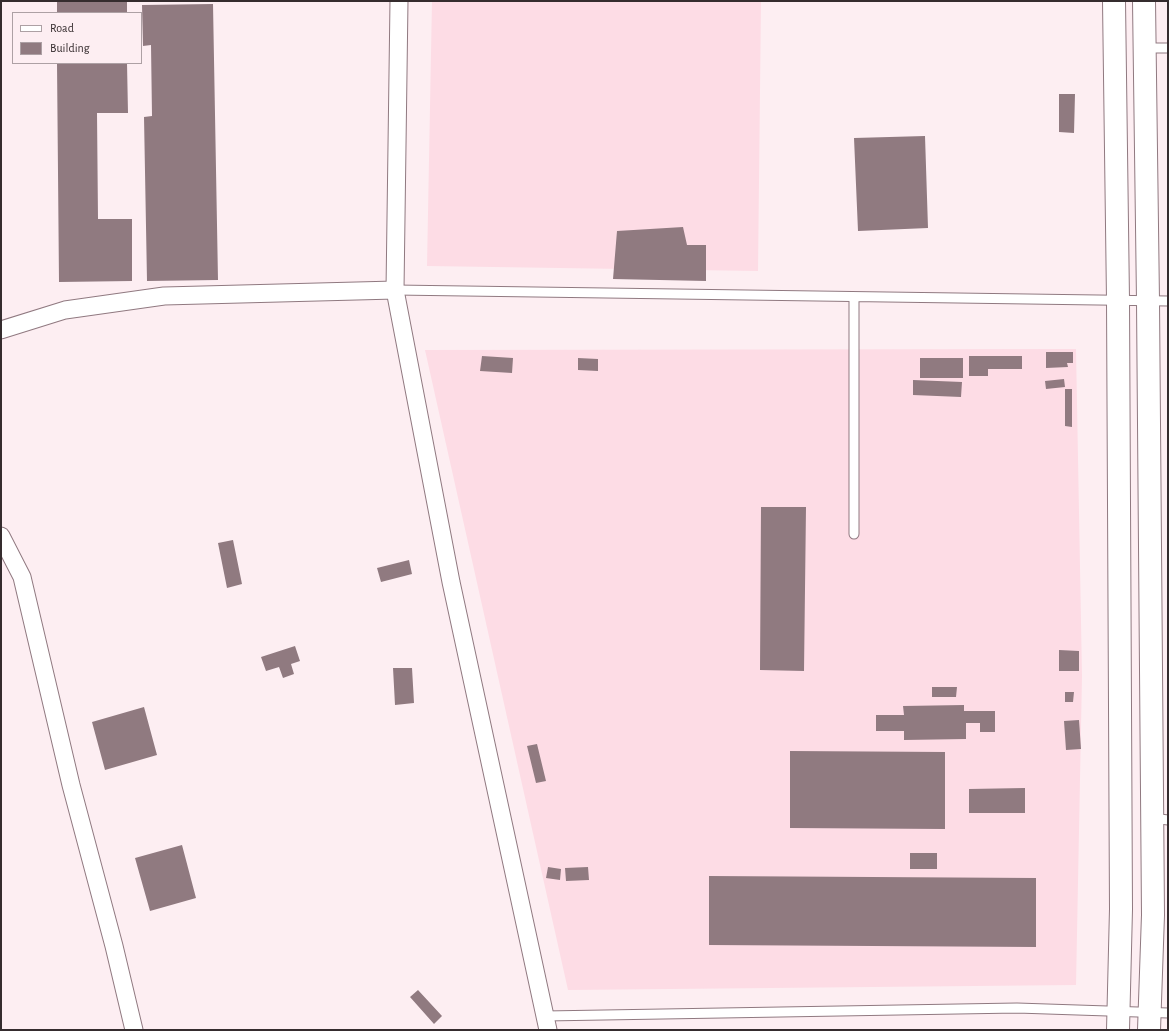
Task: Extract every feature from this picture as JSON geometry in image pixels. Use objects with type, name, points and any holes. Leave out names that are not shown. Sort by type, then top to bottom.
[{"type":"street","points":[[399,1],[395,290],[453,589],[547,1023]]},
{"type":"street","points":[[1114,1],[1118,300],[1121,902],[1119,1021]]},
{"type":"street","points":[[1144,1],[1144,48],[1158,301],[1160,819],[1153,915],[1156,1019]]},
{"type":"street","points":[[1,330],[65,310],[164,296],[395,290]]},
{"type":"street","points":[[1,536],[22,577],[71,785],[114,946],[134,1030]]},
{"type":"lane","points":[[1144,48],[1168,48]]},
{"type":"lane","points":[[395,290],[1158,301]]},
{"type":"lane","points":[[854,296],[854,534]]},
{"type":"lane","points":[[547,1023],[1017,1008],[1119,1021],[1156,1019]]},
{"type":"shaded area","points":[[432,1],[761,1],[758,271],[427,266]]},
{"type":"shaded area","points":[[1076,349],[1082,676],[1076,985],[568,990],[425,350]]},
{"type":"building","points":[[57,1],[127,1],[127,12],[57,12]]},
{"type":"building","points":[[213,4],[218,280],[147,281],[144,117],[152,116],[151,45],[143,46],[142,5]]},
{"type":"building","points":[[57,64],[127,64],[128,113],[97,113],[98,219],[132,219],[132,281],[59,282]]},
{"type":"building","points":[[1059,94],[1075,94],[1074,133],[1059,132]]},
{"type":"building","points":[[925,136],[928,228],[858,231],[854,138]]},
{"type":"building","points":[[683,227],[687,245],[706,245],[706,281],[613,279],[617,231]]},
{"type":"building","points":[[1046,352],[1073,352],[1073,363],[1067,363],[1068,367],[1046,368]]},
{"type":"building","points":[[482,356],[513,358],[512,373],[480,371]]},
{"type":"building","points":[[969,356],[1022,356],[1022,369],[988,369],[988,376],[969,376]]},
{"type":"building","points":[[578,358],[598,359],[598,371],[578,370]]},
{"type":"building","points":[[920,358],[963,358],[963,378],[920,378]]},
{"type":"building","points":[[1064,379],[1065,387],[1046,389],[1045,381]]},
{"type":"building","points":[[913,380],[962,382],[961,397],[913,395]]},
{"type":"building","points":[[1065,389],[1072,389],[1072,427],[1065,426]]},
{"type":"building","points":[[761,507],[806,507],[804,671],[760,670]]},
{"type":"building","points":[[233,540],[242,584],[227,588],[218,543]]},
{"type":"building","points":[[409,560],[412,574],[381,582],[377,568]]},
{"type":"building","points":[[295,646],[300,661],[291,664],[294,674],[283,678],[279,667],[266,671],[261,657]]},
{"type":"building","points":[[1059,650],[1079,651],[1079,671],[1059,671]]},
{"type":"building","points":[[393,668],[412,668],[414,703],[395,705]]},
{"type":"building","points":[[932,687],[957,687],[956,697],[932,697]]},
{"type":"building","points":[[1065,692],[1074,692],[1073,702],[1065,702]]},
{"type":"building","points":[[964,705],[964,711],[995,711],[995,732],[980,732],[980,723],[966,723],[966,739],[904,740],[904,731],[876,731],[876,715],[904,715],[903,706]]},
{"type":"building","points":[[144,707],[157,755],[105,770],[92,722]]},
{"type":"building","points":[[1079,720],[1081,749],[1066,750],[1064,721]]},
{"type":"building","points":[[537,744],[546,781],[536,783],[527,746]]},
{"type":"building","points":[[790,751],[945,752],[945,829],[790,828]]},
{"type":"building","points":[[1025,788],[1025,813],[969,813],[969,789]]},
{"type":"building","points":[[182,845],[196,898],[150,911],[135,858]]},
{"type":"building","points":[[910,853],[937,853],[937,869],[910,869]]},
{"type":"building","points":[[548,867],[561,869],[560,880],[546,878]]},
{"type":"building","points":[[588,867],[589,880],[566,881],[565,868]]},
{"type":"building","points":[[709,876],[1036,878],[1036,947],[709,945]]},
{"type":"building","points":[[418,990],[442,1016],[434,1024],[410,997]]}]
